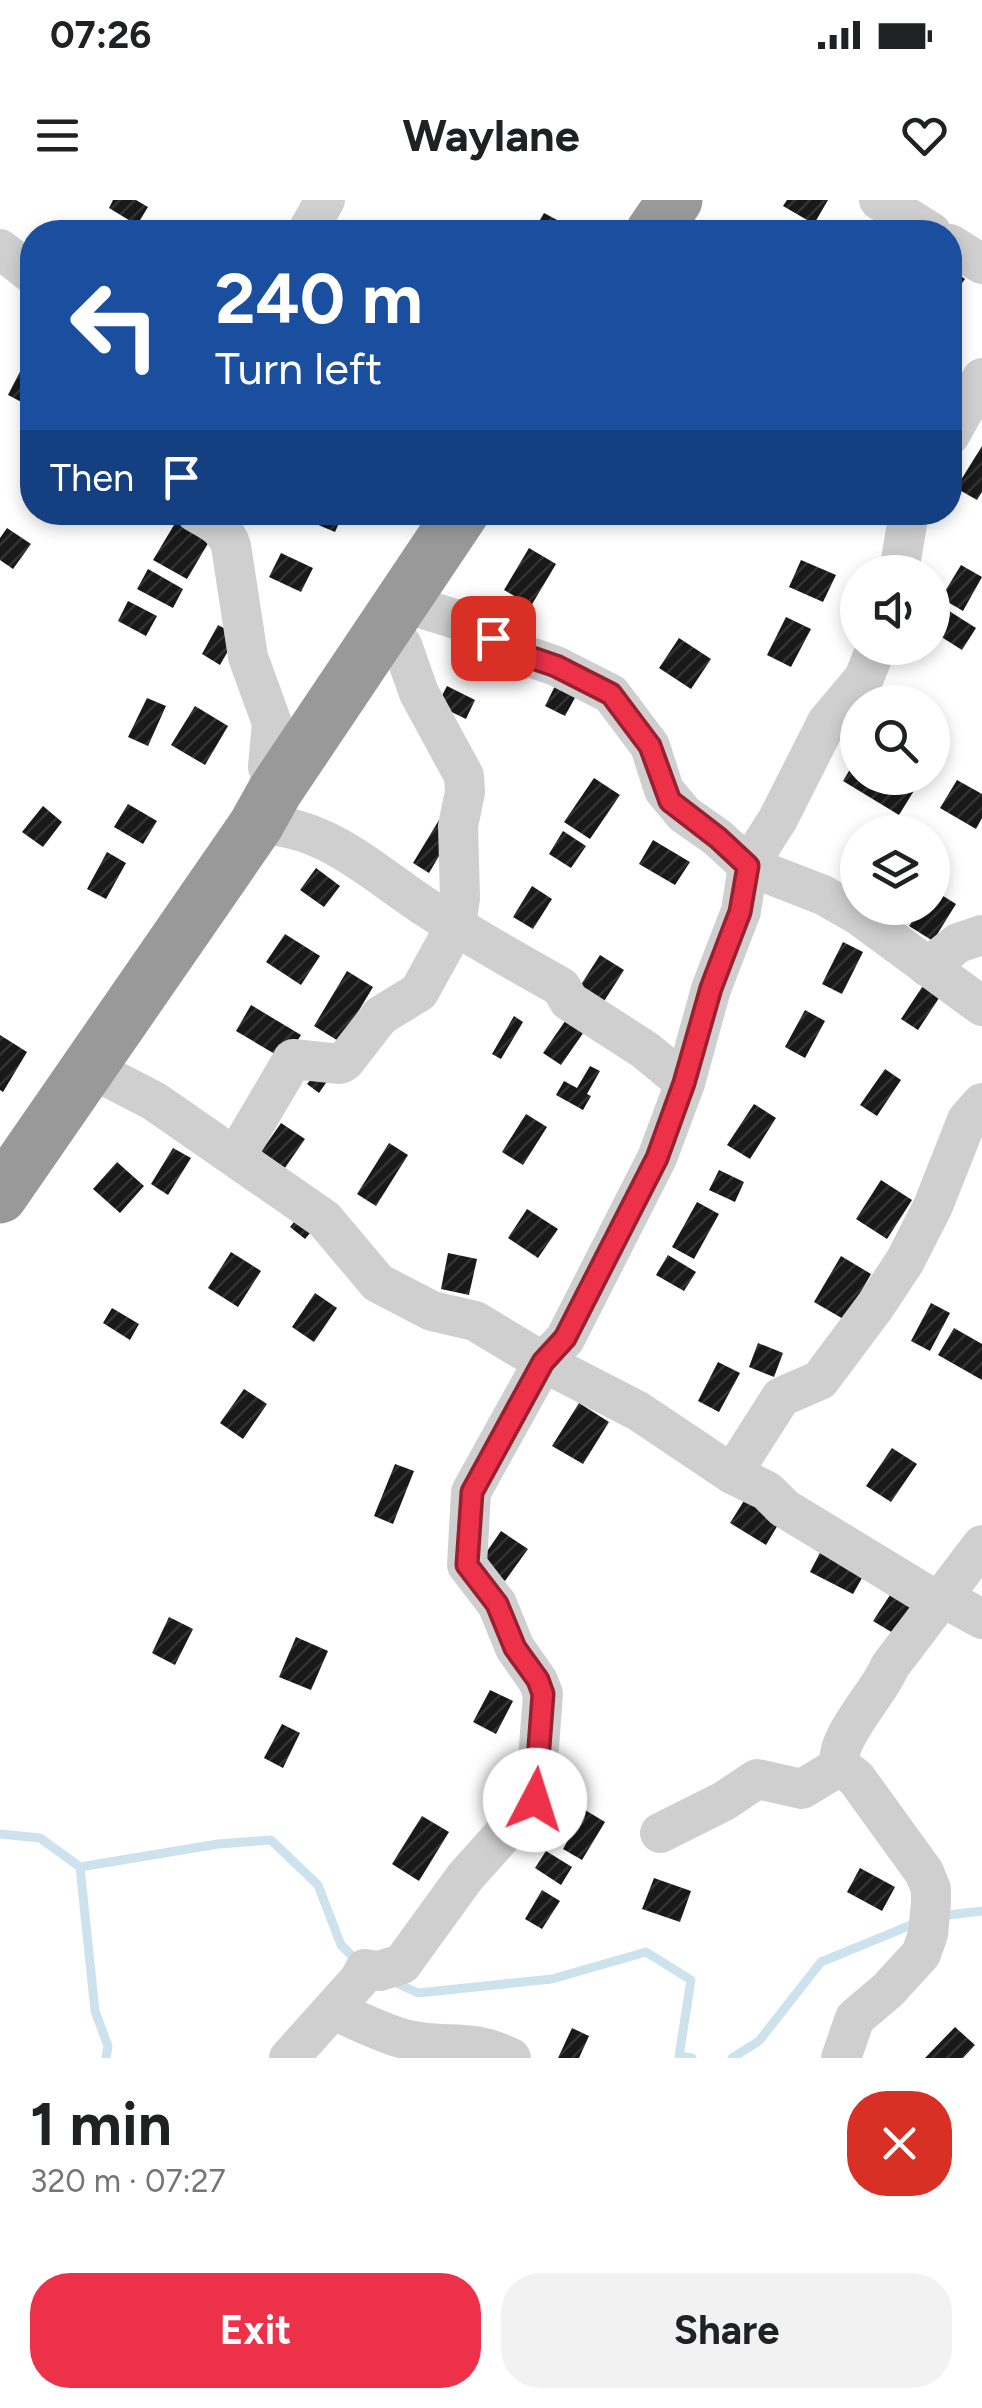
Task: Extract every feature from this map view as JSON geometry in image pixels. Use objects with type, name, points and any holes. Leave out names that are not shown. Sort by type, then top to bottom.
[{"type":"highway","points":[[0,1196],[453,525]]},
{"type":"street","points":[[879,200],[912,220]]},
{"type":"street","points":[[962,414],[982,378]]},
{"type":"street","points":[[219,525],[231,546],[248,656],[272,724],[265,808],[344,852],[456,926],[561,988],[569,1001],[645,1050],[684,1083]]},
{"type":"street","points":[[902,555],[908,525]]},
{"type":"street","points":[[236,1156],[294,1058],[340,1064],[345,1061],[380,1016],[419,992],[456,926],[462,879],[458,826],[464,776],[419,693],[394,614],[468,623],[518,653],[556,666],[611,694],[650,746],[670,801],[748,866],[823,895],[858,915],[982,1006]]},
{"type":"street","points":[[289,2058],[360,1980],[366,1968],[379,1972],[402,1964],[465,1877],[535,1800],[541,1688],[515,1648],[497,1604],[471,1574],[466,1558],[472,1492],[543,1362],[565,1338],[657,1158],[684,1083],[711,988],[740,912],[748,866],[785,805],[827,722],[864,678],[869,665]]},
{"type":"street","points":[[928,966],[958,943],[982,935]]},
{"type":"street","points":[[88,1067],[154,1101],[324,1219],[378,1282],[432,1311],[475,1322],[638,1412],[732,1474],[767,1491],[784,1508],[927,1594],[942,1597],[963,1612],[982,1619]]},
{"type":"street","points":[[732,1474],[781,1398],[820,1380],[876,1306],[933,1206],[966,1120],[982,1102]]},
{"type":"street","points":[[841,2058],[854,2018],[888,1990],[921,1954],[928,1934],[931,1889],[924,1872],[856,1778],[840,1766],[838,1754],[883,1684],[890,1666],[982,1545]]},
{"type":"street","points":[[660,1833],[724,1801],[757,1779],[802,1789],[840,1766]]},
{"type":"street","points":[[333,2010],[402,2039],[471,2042],[511,2058]]},
{"type":"building","points":[[113,200],[136,200],[148,207],[140,220],[129,220],[109,208]]},
{"type":"building","points":[[787,200],[828,200],[816,220],[807,220],[783,206]]},
{"type":"building","points":[[20,372],[20,401],[8,395]]},
{"type":"building","points":[[982,446],[982,492],[977,500],[962,491],[962,478]]},
{"type":"building","points":[[174,525],[196,525],[213,535],[187,579],[153,560]]},
{"type":"building","points":[[318,525],[338,525],[335,532]]},
{"type":"building","points":[[7,528],[31,544],[13,569],[0,560],[0,538]]},
{"type":"building","points":[[529,548],[556,564],[531,606],[504,590]]},
{"type":"building","points":[[281,553],[313,568],[301,592],[269,577]]},
{"type":"building","points":[[801,560],[836,575],[823,602],[789,587]]},
{"type":"building","points":[[961,565],[982,577],[963,611],[950,603],[950,583]]},
{"type":"building","points":[[148,569],[183,589],[173,608],[137,589]]},
{"type":"building","points":[[128,601],[157,616],[146,636],[118,621]]},
{"type":"building","points":[[950,612],[976,628],[962,650],[950,642]]},
{"type":"building","points":[[786,617],[811,629],[791,667],[767,655]]},
{"type":"building","points":[[218,625],[237,635],[220,665],[202,654]]},
{"type":"building","points":[[478,633],[515,656],[501,677],[465,654]]},
{"type":"building","points":[[679,638],[711,659],[691,689],[659,668]]},
{"type":"building","points":[[561,674],[582,685],[565,716],[545,706]]},
{"type":"building","points":[[447,686],[475,700],[466,719],[437,705]]},
{"type":"building","points":[[147,698],[166,706],[148,746],[128,737]]},
{"type":"building","points":[[195,706],[228,726],[205,765],[171,745]]},
{"type":"building","points":[[594,778],[620,795],[590,839],[564,822]]},
{"type":"building","points":[[957,780],[982,794],[982,818],[976,829],[940,808]]},
{"type":"building","points":[[866,795],[911,795],[899,815]]},
{"type":"building","points":[[128,804],[157,821],[143,844],[114,827]]},
{"type":"building","points":[[43,806],[62,822],[43,847],[22,832]]},
{"type":"building","points":[[439,820],[455,829],[429,873],[413,863]]},
{"type":"building","points":[[563,831],[586,846],[571,868],[549,854]]},
{"type":"building","points":[[653,840],[690,862],[675,885],[639,864]]},
{"type":"building","points":[[107,852],[126,863],[106,899],[87,889]]},
{"type":"building","points":[[316,868],[340,886],[324,907],[300,890]]},
{"type":"building","points":[[532,886],[552,899],[533,929],[513,917]]},
{"type":"building","points":[[910,925],[943,925],[933,941]]},
{"type":"building","points":[[285,934],[320,956],[301,985],[266,962]]},
{"type":"building","points":[[843,942],[863,952],[842,994],[822,984]]},
{"type":"building","points":[[600,955],[624,970],[601,1006],[577,991]]},
{"type":"building","points":[[347,971],[373,987],[340,1042],[314,1026]]},
{"type":"building","points":[[926,981],[943,992],[918,1030],[901,1019]]},
{"type":"building","points":[[251,1005],[301,1035],[285,1060],[236,1031]]},
{"type":"building","points":[[805,1010],[825,1021],[805,1058],[785,1047]]},
{"type":"building","points":[[570,1014],[588,1026],[561,1065],[543,1053]]},
{"type":"building","points":[[514,1016],[523,1022],[501,1059],[492,1054]]},
{"type":"building","points":[[0,1035],[27,1052],[3,1092],[0,1090]]},
{"type":"building","points":[[590,1066],[600,1071],[583,1110],[556,1095],[564,1081],[577,1088]]},
{"type":"building","points":[[885,1069],[901,1080],[877,1116],[860,1105]]},
{"type":"building","points":[[317,1072],[328,1080],[319,1093],[307,1084]]},
{"type":"building","points":[[754,1104],[776,1118],[750,1159],[727,1145]]},
{"type":"building","points":[[526,1114],[547,1127],[523,1165],[502,1152]]},
{"type":"building","points":[[281,1123],[305,1139],[280,1175],[256,1159]]},
{"type":"building","points":[[389,1143],[408,1155],[376,1206],[357,1194]]},
{"type":"building","points":[[173,1148],[191,1158],[168,1195],[151,1184]]},
{"type":"building","points":[[117,1162],[144,1186],[120,1213],[93,1189]]},
{"type":"building","points":[[719,1170],[744,1182],[735,1202],[709,1190]]},
{"type":"building","points":[[881,1180],[912,1200],[887,1239],[856,1219]]},
{"type":"building","points":[[697,1202],[719,1214],[694,1259],[672,1247]]},
{"type":"building","points":[[527,1209],[558,1229],[538,1258],[508,1238]]},
{"type":"building","points":[[301,1213],[316,1226],[305,1239],[290,1227]]},
{"type":"building","points":[[231,1252],[261,1271],[238,1307],[208,1288]]},
{"type":"building","points":[[448,1253],[477,1259],[469,1295],[441,1289]]},
{"type":"building","points":[[668,1255],[696,1272],[684,1291],[656,1275]]},
{"type":"building","points":[[841,1256],[871,1274],[845,1320],[814,1302]]},
{"type":"building","points":[[315,1293],[337,1308],[314,1342],[292,1327]]},
{"type":"building","points":[[931,1303],[950,1313],[930,1351],[911,1341]]},
{"type":"building","points":[[112,1308],[139,1324],[130,1340],[103,1323]]},
{"type":"building","points":[[954,1328],[982,1344],[982,1380],[938,1355]]},
{"type":"building","points":[[758,1343],[783,1353],[774,1377],[749,1367]]},
{"type":"building","points":[[718,1362],[740,1373],[719,1412],[698,1401]]},
{"type":"building","points":[[244,1389],[267,1404],[243,1439],[220,1423]]},
{"type":"building","points":[[579,1403],[609,1422],[583,1464],[552,1446]]},
{"type":"building","points":[[892,1448],[917,1464],[891,1502],[866,1486]]},
{"type":"building","points":[[395,1464],[414,1471],[393,1524],[374,1516]]},
{"type":"building","points":[[747,1496],[782,1518],[766,1545],[730,1523]]},
{"type":"building","points":[[501,1531],[528,1549],[505,1581],[479,1563]]},
{"type":"building","points":[[827,1539],[871,1562],[853,1594],[810,1572]]},
{"type":"building","points":[[894,1589],[914,1601],[893,1633],[873,1621]]},
{"type":"building","points":[[169,1617],[193,1629],[175,1665],[152,1653]]},
{"type":"building","points":[[296,1637],[328,1651],[311,1690],[279,1677]]},
{"type":"building","points":[[490,1690],[513,1701],[496,1734],[473,1722]]},
{"type":"building","points":[[282,1724],[300,1733],[283,1768],[264,1758]]},
{"type":"building","points":[[585,1810],[605,1822],[582,1860],[563,1849]]},
{"type":"building","points":[[422,1816],[449,1832],[419,1881],[392,1864]]},
{"type":"building","points":[[546,1851],[572,1867],[561,1885],[535,1868]]},
{"type":"building","points":[[860,1868],[895,1887],[882,1911],[847,1892]]},
{"type":"building","points":[[654,1878],[691,1891],[680,1922],[642,1909]]},
{"type":"building","points":[[542,1890],[560,1901],[542,1929],[525,1919]]},
{"type":"building","points":[[955,2027],[975,2045],[963,2058],[925,2058]]},
{"type":"building","points":[[572,2028],[589,2036],[579,2058],[558,2058]]},
{"type":"waterway","points":[[0,1834],[40,1838],[80,1867],[218,1844],[271,1840],[318,1885],[341,1945],[359,1963]]},
{"type":"waterway","points":[[80,1867],[95,2011],[108,2046],[106,2058]]},
{"type":"waterway","points":[[940,1916],[982,1911]]},
{"type":"waterway","points":[[732,2058],[759,2041],[821,1962],[916,1923]]},
{"type":"waterway","points":[[394,1982],[418,1993],[552,1979],[646,1952],[691,1980],[679,2056],[692,2058]]},
{"type":"route","points":[[493,638],[611,694],[650,746],[670,801],[748,866],[740,912],[711,988],[684,1083],[657,1158],[565,1338],[543,1362],[472,1492],[467,1565],[497,1604],[515,1648],[538,1680],[543,1694],[535,1800]]}]
